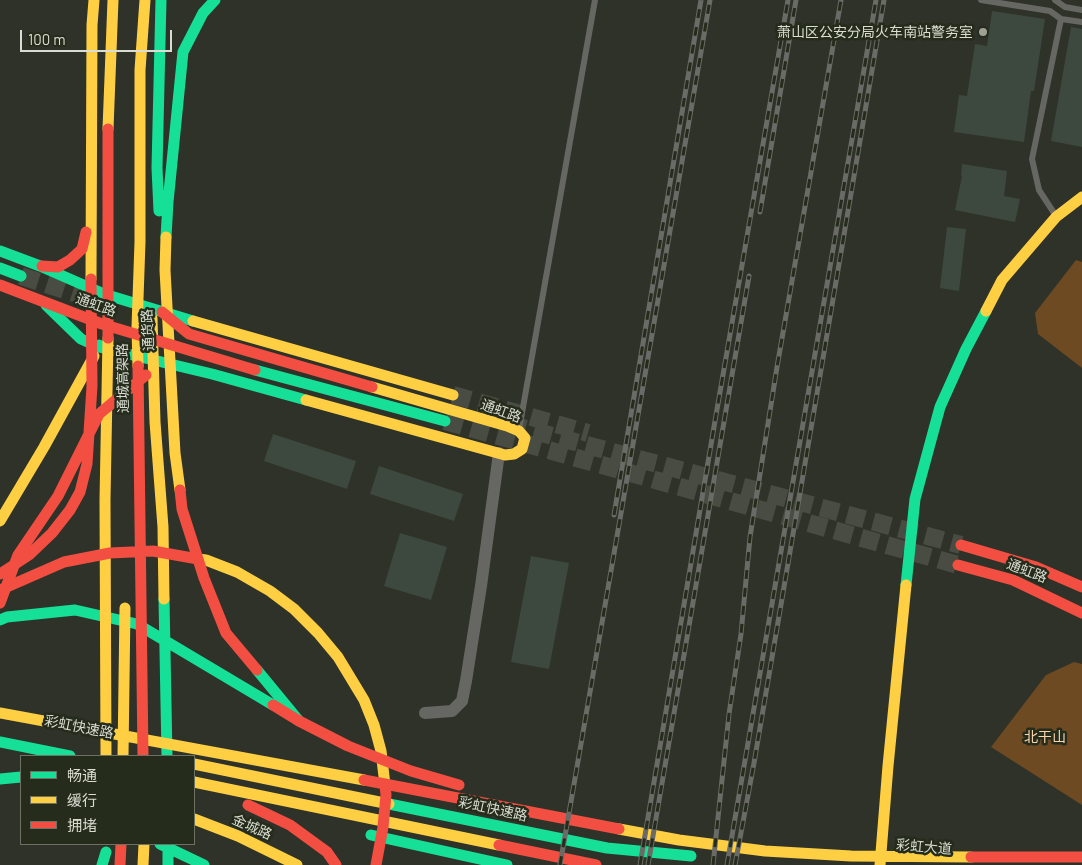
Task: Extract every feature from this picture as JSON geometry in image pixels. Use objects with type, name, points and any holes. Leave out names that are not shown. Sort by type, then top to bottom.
[{"type":"main road","points":[[0,574],[29,555],[52,534],[70,510],[80,492],[88,464],[92,386],[90,236],[92,25],[94,0]]},
{"type":"main road","points":[[0,521],[44,447],[98,347],[104,294],[97,128],[100,0]]},
{"type":"main road","points":[[106,755],[105,509],[109,254],[107,155],[113,0]]},
{"type":"main road","name":"通城高架路","points":[[143,755],[137,327],[140,242],[140,70],[145,0]]},
{"type":"main road","name":"通货路","points":[[42,301],[81,339],[98,347],[163,362],[166,344],[162,312],[157,168],[161,0]]},
{"type":"main road","points":[[215,0],[203,13],[183,52],[168,202],[165,270],[175,453],[182,510],[204,578],[226,633],[299,721]]},
{"type":"main road","points":[[140,70],[147,116],[151,255]]},
{"type":"main road","points":[[40,266],[58,267],[70,260],[82,248],[99,178]]},
{"type":"main road","points":[[880,862],[915,499],[940,407],[966,349],[1002,280],[1056,217],[1082,197]]},
{"type":"main road","name":"通虹路","points":[[0,251],[104,294],[453,395]]},
{"type":"main road","points":[[0,268],[21,276]]},
{"type":"main road","name":"通虹路","points":[[0,285],[102,324],[166,344],[247,368],[445,421]]},
{"type":"main road","name":"通城高架路","points":[[123,286],[125,403]]},
{"type":"main road","points":[[152,295],[155,422],[163,527],[166,755]]},
{"type":"main road","name":"通虹路","points":[[162,312],[189,334],[518,431],[525,438],[522,449],[514,454],[505,455],[163,362]]},
{"type":"main road","points":[[180,348],[212,374]]},
{"type":"main road","points":[[0,603],[18,555],[58,496],[99,414],[163,362]]},
{"type":"main road","points":[[154,384],[175,453]]},
{"type":"main road","points":[[125,538],[125,568]]},
{"type":"main road","name":"通虹路","points":[[964,541],[1036,567],[1078,585]]},
{"type":"main road","points":[[0,590],[64,562],[110,553],[153,551],[206,560],[238,572],[270,591],[294,609],[338,657],[364,700],[374,725],[381,750],[386,795],[383,827],[376,865]]},
{"type":"main road","name":"通虹路","points":[[958,564],[1013,580],[1082,613]]},
{"type":"main road","points":[[123,755],[125,597]]},
{"type":"main road","points":[[0,620],[7,617],[75,610],[137,624],[299,721],[348,746],[411,771],[468,786]]},
{"type":"main road","points":[[0,713],[679,840],[765,851],[851,856],[1082,857]]},
{"type":"main road","points":[[0,740],[34,755]]},
{"type":"main road","points":[[0,740],[66,755]]},
{"type":"main road","name":"彩虹快速路","points":[[97,746],[146,755]]},
{"type":"main road","name":"彩虹快速路","points":[[195,764],[607,848],[703,857]]},
{"type":"main road","points":[[0,778],[20,777]]},
{"type":"main road","points":[[0,778],[20,784]]},
{"type":"main road","points":[[195,782],[596,865]]},
{"type":"main road","points":[[295,817],[244,804],[290,825],[327,852],[336,865]]},
{"type":"main road","points":[[623,818],[679,840]]},
{"type":"main road","name":"金城路","points":[[195,819],[238,836],[297,865]]},
{"type":"main road","points":[[361,832],[507,865]]},
{"type":"main road","points":[[120,865],[121,845]]},
{"type":"main road","points":[[143,865],[144,845]]},
{"type":"main road","points":[[162,845],[204,865]]},
{"type":"main road","points":[[168,845],[168,865]]},
{"type":"main road","points":[[104,865],[106,848]]},
{"type":"main road","points":[[978,856],[1082,848]]},
{"type":"main road","points":[[453,865],[492,862]]},
{"type":"main road","name":"彩虹大道","points":[[880,862],[966,865]]},
{"type":"main road","points":[[1033,865],[1082,864]]},
{"type":"street","points":[[425,712],[452,710],[462,700],[481,586],[499,453]]},
{"type":"lane","points":[[518,431],[595,0]]},
{"type":"lane","points":[[981,0],[1050,11],[1061,19],[1082,22]]},
{"type":"lane","points":[[1055,0],[1065,7],[1082,10]]},
{"type":"lane","points":[[1056,217],[1038,190],[1032,159],[1061,19]]},
{"type":"green space","points":[[1076,260],[1082,262],[1082,368],[1038,334],[1035,313]]},
{"type":"green space","name":"北干山","points":[[1074,662],[1082,664],[1082,805],[991,747],[1046,675]]},
{"type":"building","points":[[992,11],[1045,19],[1034,91],[1031,91],[1024,142],[954,132],[959,95],[967,96],[975,44],[987,46]]},
{"type":"building","points":[[1071,27],[1082,29],[1082,147],[1051,141]]},
{"type":"building","points":[[962,164],[1007,171],[1004,196],[1020,199],[1015,222],[955,210],[962,176]]},
{"type":"building","points":[[947,227],[966,229],[959,291],[940,288]]},
{"type":"building","points":[[273,434],[356,461],[347,489],[264,461]]},
{"type":"building","points":[[379,466],[463,494],[454,521],[370,494]]},
{"type":"building","points":[[400,533],[447,547],[431,600],[384,586]]},
{"type":"building","points":[[531,556],[569,563],[549,669],[511,662]]},
{"type":"tunnel","points":[[21,276],[102,302]]},
{"type":"tunnel","points":[[453,395],[588,433]]},
{"type":"tunnel","points":[[445,421],[958,565]]},
{"type":"tunnel","points":[[508,424],[961,545]]},
{"type":"railway","points":[[614,515],[701,0]]},
{"type":"railway","points":[[560,865],[710,0]]},
{"type":"railway","points":[[640,865],[788,0]]},
{"type":"railway","points":[[760,212],[796,0]]},
{"type":"railway","points":[[713,865],[729,714],[741,634],[750,537],[777,367],[841,0]]},
{"type":"railway","points":[[727,865],[876,0]]},
{"type":"railway","points":[[735,865],[884,0]]},
{"type":"railway","points":[[648,865],[749,276]]},
{"type":"traffic: fast","points":[[159,211],[157,168],[161,0]]},
{"type":"traffic: fast","points":[[166,237],[183,52],[203,13],[215,0]]},
{"type":"traffic: fast","points":[[0,251],[104,294],[193,321]]},
{"type":"traffic: fast","points":[[0,268],[21,276]]},
{"type":"traffic: fast","points":[[46,305],[81,339],[99,347]]},
{"type":"traffic: fast","points":[[906,585],[915,499],[940,407],[966,349],[986,311]]},
{"type":"traffic: fast","points":[[99,345],[99,347],[212,374],[306,400]]},
{"type":"traffic: fast","points":[[255,370],[445,421]]},
{"type":"traffic: fast","points":[[164,599],[167,755]]},
{"type":"traffic: fast","points":[[0,620],[7,617],[75,610],[137,624],[273,705]]},
{"type":"traffic: fast","points":[[257,670],[299,721]]},
{"type":"traffic: fast","points":[[0,742],[65,755]]},
{"type":"traffic: fast","points":[[0,779],[20,777]]},
{"type":"traffic: fast","points":[[389,804],[607,848],[691,856]]},
{"type":"traffic: fast","points":[[371,835],[507,865]]},
{"type":"traffic: fast","points":[[162,845],[204,865]]},
{"type":"traffic: fast","points":[[168,845],[168,865]]},
{"type":"traffic: fast","points":[[102,865],[106,852]]},
{"type":"traffic: slow","points":[[91,279],[92,25],[94,0]]},
{"type":"traffic: slow","points":[[108,129],[113,0]]},
{"type":"traffic: slow","points":[[138,366],[140,70],[145,0]]},
{"type":"traffic: slow","points":[[986,311],[1002,280],[1056,217],[1082,197]]},
{"type":"traffic: slow","points":[[166,237],[165,270],[175,453],[180,490]]},
{"type":"traffic: slow","points":[[152,318],[155,422],[163,527],[164,599]]},
{"type":"traffic: slow","points":[[193,321],[453,395]]},
{"type":"traffic: slow","points":[[106,755],[105,500],[108,338]]},
{"type":"traffic: slow","points":[[0,521],[44,447],[94,356]]},
{"type":"traffic: slow","points":[[306,400],[505,455],[514,454],[522,449],[525,438],[519,431],[507,426],[372,387]]},
{"type":"traffic: slow","points":[[198,559],[206,560],[237,572],[270,591],[294,609],[338,657],[364,700],[374,725],[381,751],[385,785]]},
{"type":"traffic: slow","points":[[880,865],[906,585]]},
{"type":"traffic: slow","points":[[123,755],[125,608]]},
{"type":"traffic: slow","points":[[0,713],[364,780]]},
{"type":"traffic: slow","points":[[195,764],[389,804]]},
{"type":"traffic: slow","points":[[195,782],[499,845]]},
{"type":"traffic: slow","points":[[195,819],[238,836],[297,865]]},
{"type":"traffic: slow","points":[[619,829],[679,840],[765,851],[851,856],[971,857]]},
{"type":"traffic: slow","points":[[143,865],[144,845]]},
{"type":"traffic: jam","points":[[108,129],[108,338]]},
{"type":"traffic: jam","points":[[42,266],[58,267],[70,260],[82,249],[86,232]]},
{"type":"traffic: jam","points":[[0,574],[29,555],[52,533],[70,510],[80,492],[87,464],[92,386],[91,279]]},
{"type":"traffic: jam","points":[[0,285],[102,324],[255,370]]},
{"type":"traffic: jam","points":[[162,312],[189,334],[372,387]]},
{"type":"traffic: jam","points":[[138,366],[143,755]]},
{"type":"traffic: jam","points":[[0,603],[18,555],[58,496],[99,414],[146,375]]},
{"type":"traffic: jam","points":[[180,490],[182,509],[204,578],[226,633],[257,670]]},
{"type":"traffic: jam","points":[[961,545],[1036,567],[1082,587]]},
{"type":"traffic: jam","points":[[0,590],[64,562],[110,553],[153,551],[198,559]]},
{"type":"traffic: jam","points":[[958,565],[1013,580],[1082,613]]},
{"type":"traffic: jam","points":[[273,705],[299,721],[348,746],[411,771],[459,785]]},
{"type":"traffic: jam","points":[[364,780],[619,829]]},
{"type":"traffic: jam","points":[[376,865],[383,827],[385,785]]},
{"type":"traffic: jam","points":[[248,805],[290,825],[327,852],[336,865]]},
{"type":"traffic: jam","points":[[120,865],[121,845]]},
{"type":"traffic: jam","points":[[499,845],[596,865]]},
{"type":"traffic: jam","points":[[971,857],[1082,857]]},
{"type":"place","name":"萧山区公安分局火车南站警务室","points":[[983,32]]}]
